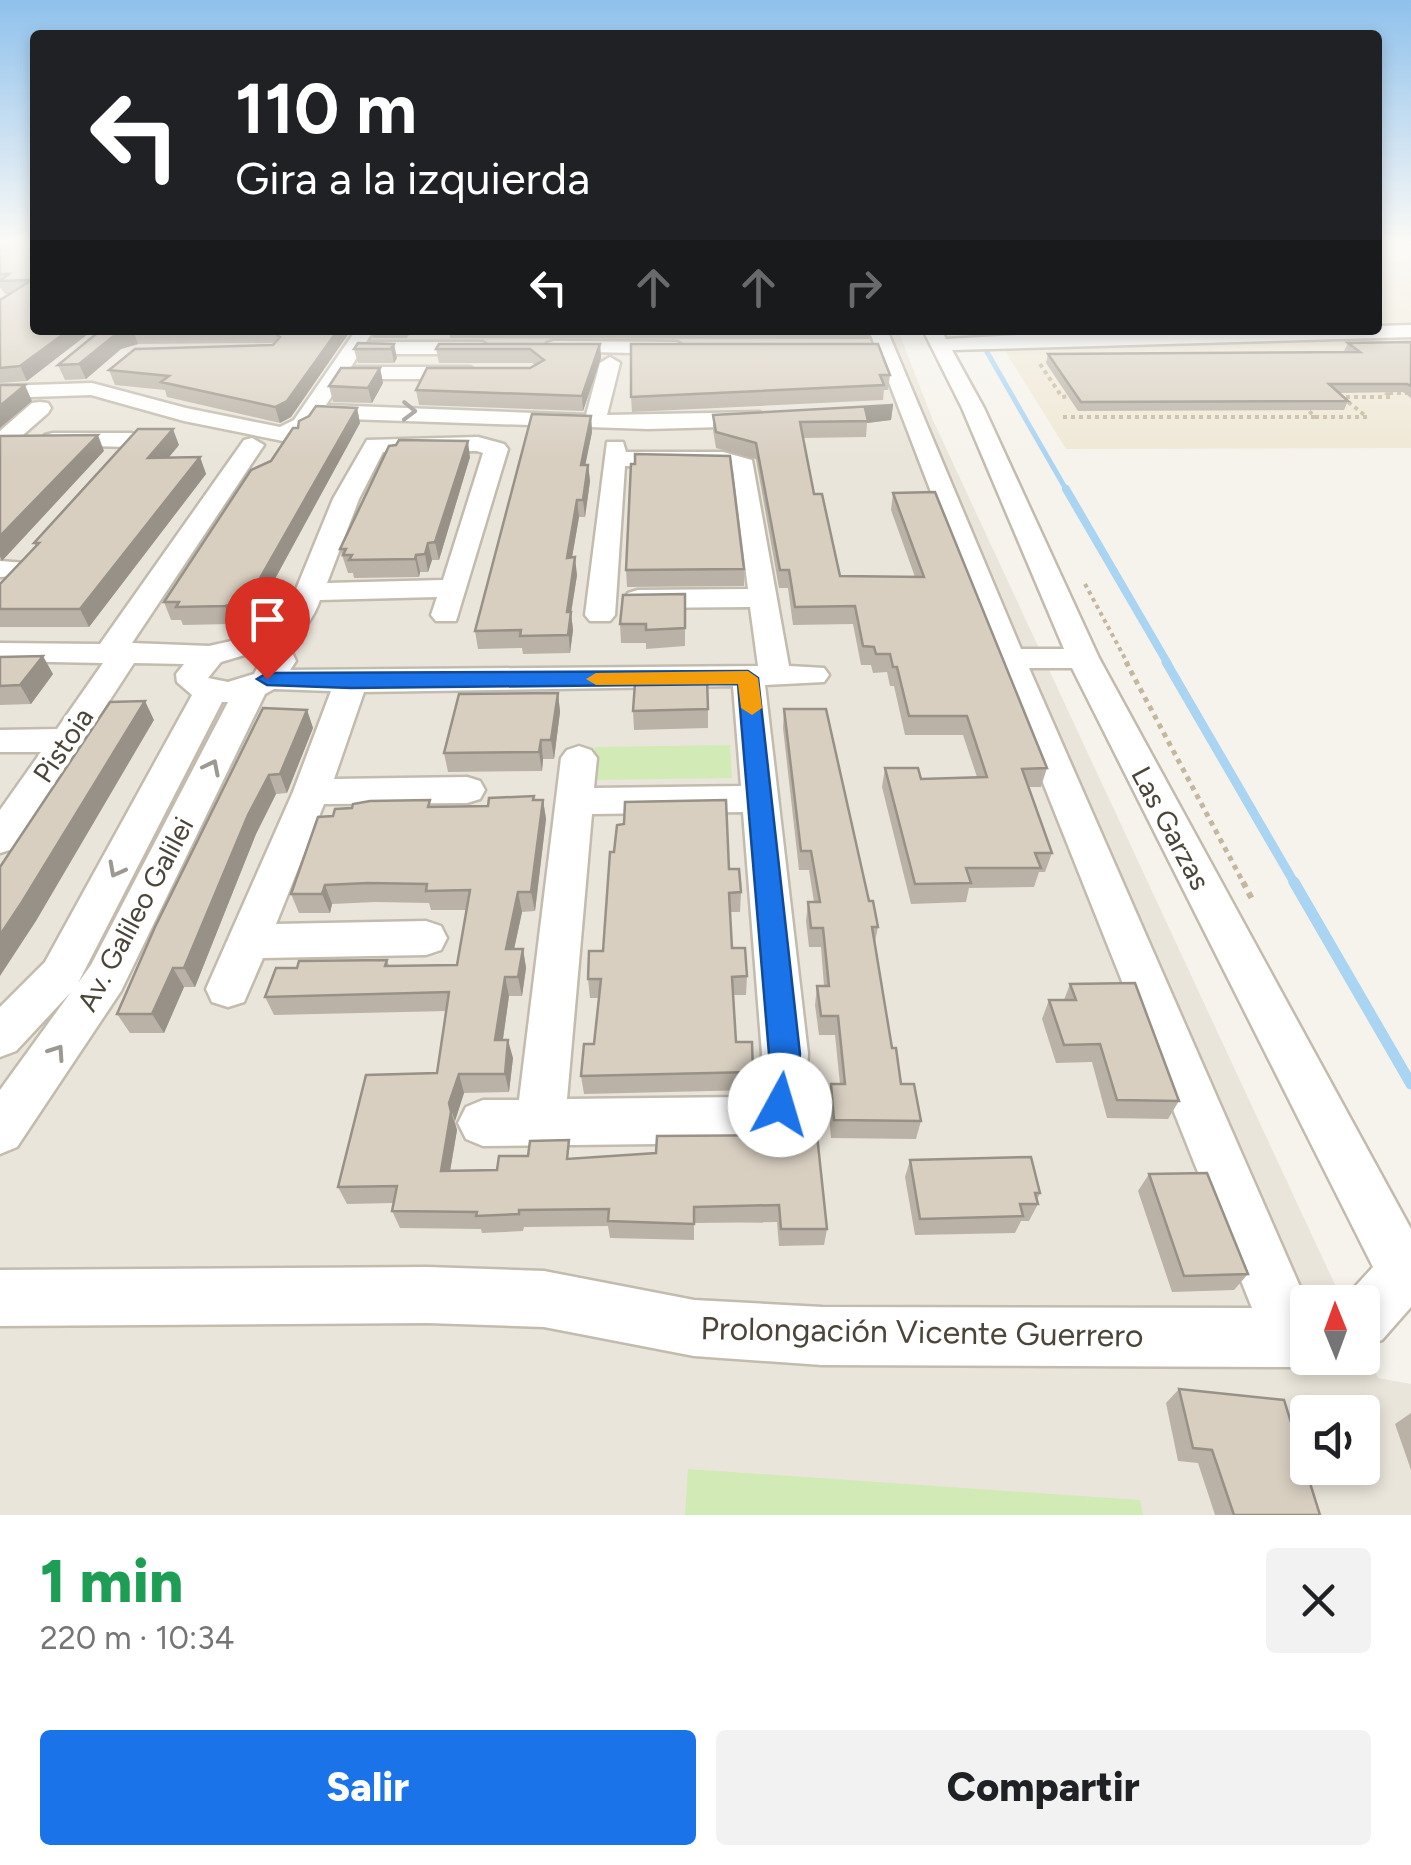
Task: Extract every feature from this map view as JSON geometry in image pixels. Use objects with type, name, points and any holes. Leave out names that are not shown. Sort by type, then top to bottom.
[{"type":"street","points":[[1382,333],[1411,332]]},
{"type":"street","points":[[942,339],[1275,335]]},
{"type":"street","points":[[0,392],[38,398],[92,389],[274,434],[290,433],[307,418],[359,339],[504,348]]},
{"type":"street","name":"Las Garzas","points":[[942,339],[927,408],[939,488],[1290,1315]]},
{"type":"street","points":[[556,342],[703,349]]},
{"type":"street","name":"Las Garzas","points":[[877,342],[927,408],[1083,658],[1405,1273],[1380,1302]]},
{"type":"street","points":[[596,421],[610,363]]},
{"type":"street","points":[[92,389],[117,367]]},
{"type":"street","points":[[1,442],[60,369]]},
{"type":"street","points":[[336,373],[493,373]]},
{"type":"street","points":[[307,418],[352,410],[596,421],[777,417]]},
{"type":"street","points":[[1,442],[132,440],[106,468]]},
{"type":"street","points":[[0,1037],[60,975],[211,673],[247,644],[266,645],[280,639],[289,618],[299,618],[308,592],[346,499],[376,445],[489,446],[496,450],[449,602],[308,592]]},
{"type":"street","name":"Pistoia","points":[[0,839],[252,446]]},
{"type":"street","points":[[483,1124],[743,1120],[763,1118],[780,1105],[784,1054],[761,798],[762,598],[742,464],[723,458],[615,453],[601,607],[762,598]]},
{"type":"street","points":[[260,683],[280,661],[278,652],[266,645]]},
{"type":"street","points":[[0,652],[119,651],[260,683],[813,675]]},
{"type":"street","points":[[1010,660],[1083,658]]},
{"type":"street","points":[[228,989],[311,792],[351,682]]},
{"type":"street","name":"Av. Galileo Galilei","points":[[9,1107],[106,978],[260,683]]},
{"type":"street","points":[[0,742],[65,740]]},
{"type":"street","points":[[541,1122],[579,758]]},
{"type":"street","points":[[311,792],[466,790]]},
{"type":"street","points":[[574,801],[761,798]]},
{"type":"street","points":[[248,941],[426,938]]},
{"type":"street","points":[[60,975],[106,978]]},
{"type":"street","name":"Prolongación Vicente Guerrero","points":[[0,1298],[427,1295],[544,1299],[694,1328],[822,1336],[1290,1338]]},
{"type":"path","points":[[1046,358],[1038,361],[1062,396],[1079,396]]},
{"type":"path","points":[[1063,417],[1367,417],[1342,397],[1391,397],[1373,382]]},
{"type":"path","points":[[1386,393],[1411,393]]},
{"type":"path","points":[[1293,396],[1316,417]]},
{"type":"path","points":[[1084,582],[1262,917]]},
{"type":"shaded area","points":[[0,316],[29,316],[30,335],[900,335],[932,418],[1335,1285],[1290,1285],[1290,1375],[1377,1375],[1411,1384],[1411,1515],[0,1515]]},
{"type":"shaded area","points":[[1382,316],[1411,316],[1411,448],[1066,449],[995,335],[1382,335]]},
{"type":"green space","points":[[730,745],[732,778],[592,780],[595,747]]},
{"type":"green space","points":[[688,1469],[1140,1500],[1143,1515],[685,1515]]},
{"type":"building","points":[[0,316],[30,316],[30,335],[62,335],[20,366],[0,368]]},
{"type":"building","points":[[95,335],[115,335],[79,364],[58,365]]},
{"type":"building","points":[[277,335],[334,335],[287,401],[275,407],[161,382],[169,376],[109,370],[135,349],[273,345],[280,337]]},
{"type":"building","points":[[1411,342],[1411,386],[1329,384],[1348,401],[1081,402],[1048,354],[1360,352],[1348,343]]},
{"type":"building","points":[[358,343],[394,344],[391,349],[354,349]]},
{"type":"building","points":[[439,344],[600,344],[582,396],[416,390],[427,368],[530,368],[544,360],[530,349],[436,349]]},
{"type":"building","points":[[631,344],[878,344],[890,375],[880,375],[884,385],[631,397]]},
{"type":"building","points":[[341,368],[380,368],[368,388],[329,386]]},
{"type":"building","points":[[0,385],[25,385],[0,406]]},
{"type":"building","points":[[893,405],[865,408],[868,421],[800,422],[814,494],[822,494],[840,576],[924,577],[893,493],[935,492],[1047,768],[1022,769],[1052,853],[1035,853],[1041,868],[966,868],[971,883],[915,884],[885,768],[918,768],[921,779],[987,777],[967,716],[909,716],[897,667],[893,667],[890,654],[876,654],[874,647],[863,646],[855,606],[795,607],[789,570],[780,570],[756,443],[716,432],[713,415]]},
{"type":"building","points":[[316,406],[357,408],[247,601],[225,606],[176,607],[179,602],[164,602],[251,470],[271,461],[293,428],[298,428],[299,421]]},
{"type":"building","points":[[532,414],[591,416],[581,465],[588,465],[583,500],[577,500],[567,558],[575,557],[567,612],[571,612],[568,635],[520,636],[521,630],[475,631]]},
{"type":"building","points":[[138,429],[173,429],[148,458],[200,457],[80,609],[0,609],[0,584]]},
{"type":"building","points":[[98,435],[0,536],[0,436]]},
{"type":"building","points":[[399,440],[468,441],[435,542],[428,543],[425,554],[416,555],[415,559],[349,560],[352,555],[343,555],[346,549],[340,549],[389,446]]},
{"type":"building","points":[[635,454],[730,456],[744,569],[626,570],[631,464],[635,464]]},
{"type":"building","points":[[685,594],[685,628],[646,630],[646,624],[620,624],[623,595]]},
{"type":"building","points":[[43,656],[20,685],[0,686],[0,657]]},
{"type":"building","points":[[707,679],[708,709],[633,711],[635,683]]},
{"type":"building","points":[[558,693],[551,740],[541,740],[539,752],[444,753],[459,694]]},
{"type":"building","points":[[145,701],[0,935],[0,867],[110,702]]},
{"type":"building","points":[[263,708],[307,710],[280,774],[269,775],[248,815],[184,968],[173,968],[152,1014],[117,1014],[155,927]]},
{"type":"building","points":[[784,709],[826,709],[869,901],[873,901],[878,927],[872,927],[892,1048],[896,1048],[901,1084],[914,1084],[921,1121],[834,1120],[831,1084],[845,1084],[838,1016],[821,1016],[817,986],[829,986],[823,928],[811,928],[808,902],[820,902],[811,851],[801,851]]},
{"type":"building","points":[[534,796],[533,800],[543,800],[531,892],[518,892],[506,949],[523,949],[518,977],[505,977],[495,1040],[508,1040],[505,1074],[459,1074],[449,1103],[451,1112],[441,1171],[497,1170],[499,1156],[528,1156],[530,1141],[569,1140],[567,1159],[656,1153],[657,1136],[817,1135],[827,1229],[781,1229],[779,1205],[694,1207],[694,1224],[608,1221],[609,1209],[519,1210],[519,1214],[476,1216],[477,1212],[392,1211],[397,1186],[338,1187],[366,1075],[437,1073],[449,992],[265,997],[276,968],[297,968],[299,961],[387,960],[385,966],[457,965],[470,890],[426,891],[427,884],[368,883],[325,885],[322,894],[291,894],[318,817],[333,816],[335,809],[370,801],[430,800],[428,807],[488,806],[489,798]]},
{"type":"building","points":[[726,800],[729,869],[739,869],[741,892],[729,893],[732,948],[745,948],[747,976],[732,977],[736,1042],[752,1042],[753,1072],[581,1076],[584,1044],[594,1044],[601,979],[588,979],[589,951],[603,951],[610,852],[614,852],[617,825],[624,824],[625,802]]},
{"type":"building","points":[[1135,983],[1179,1101],[1117,1100],[1100,1044],[1064,1045],[1049,1000],[1076,1000],[1070,984]]},
{"type":"building","points":[[1031,1157],[1040,1193],[1035,1193],[1038,1204],[1020,1204],[1023,1216],[920,1219],[910,1160]]},
{"type":"building","points":[[1207,1173],[1248,1274],[1184,1276],[1149,1174]]},
{"type":"building","points":[[1179,1389],[1284,1400],[1290,1419],[1290,1485],[1311,1485],[1320,1515],[1234,1515],[1212,1450],[1193,1448]]},
{"type":"waterway","points":[[977,335],[988,354]]},
{"type":"waterway","points":[[987,352],[1067,491]]},
{"type":"waterway","points":[[1066,489],[1168,664]]},
{"type":"waterway","points":[[1166,662],[1295,884]]},
{"type":"waterway","points":[[1294,882],[1411,1084]]},
{"type":"slow traffic","points":[[596,679],[748,678],[752,708]]},
{"type":"route","points":[[267,679],[351,682],[748,678],[784,1054],[780,1105]]}]
